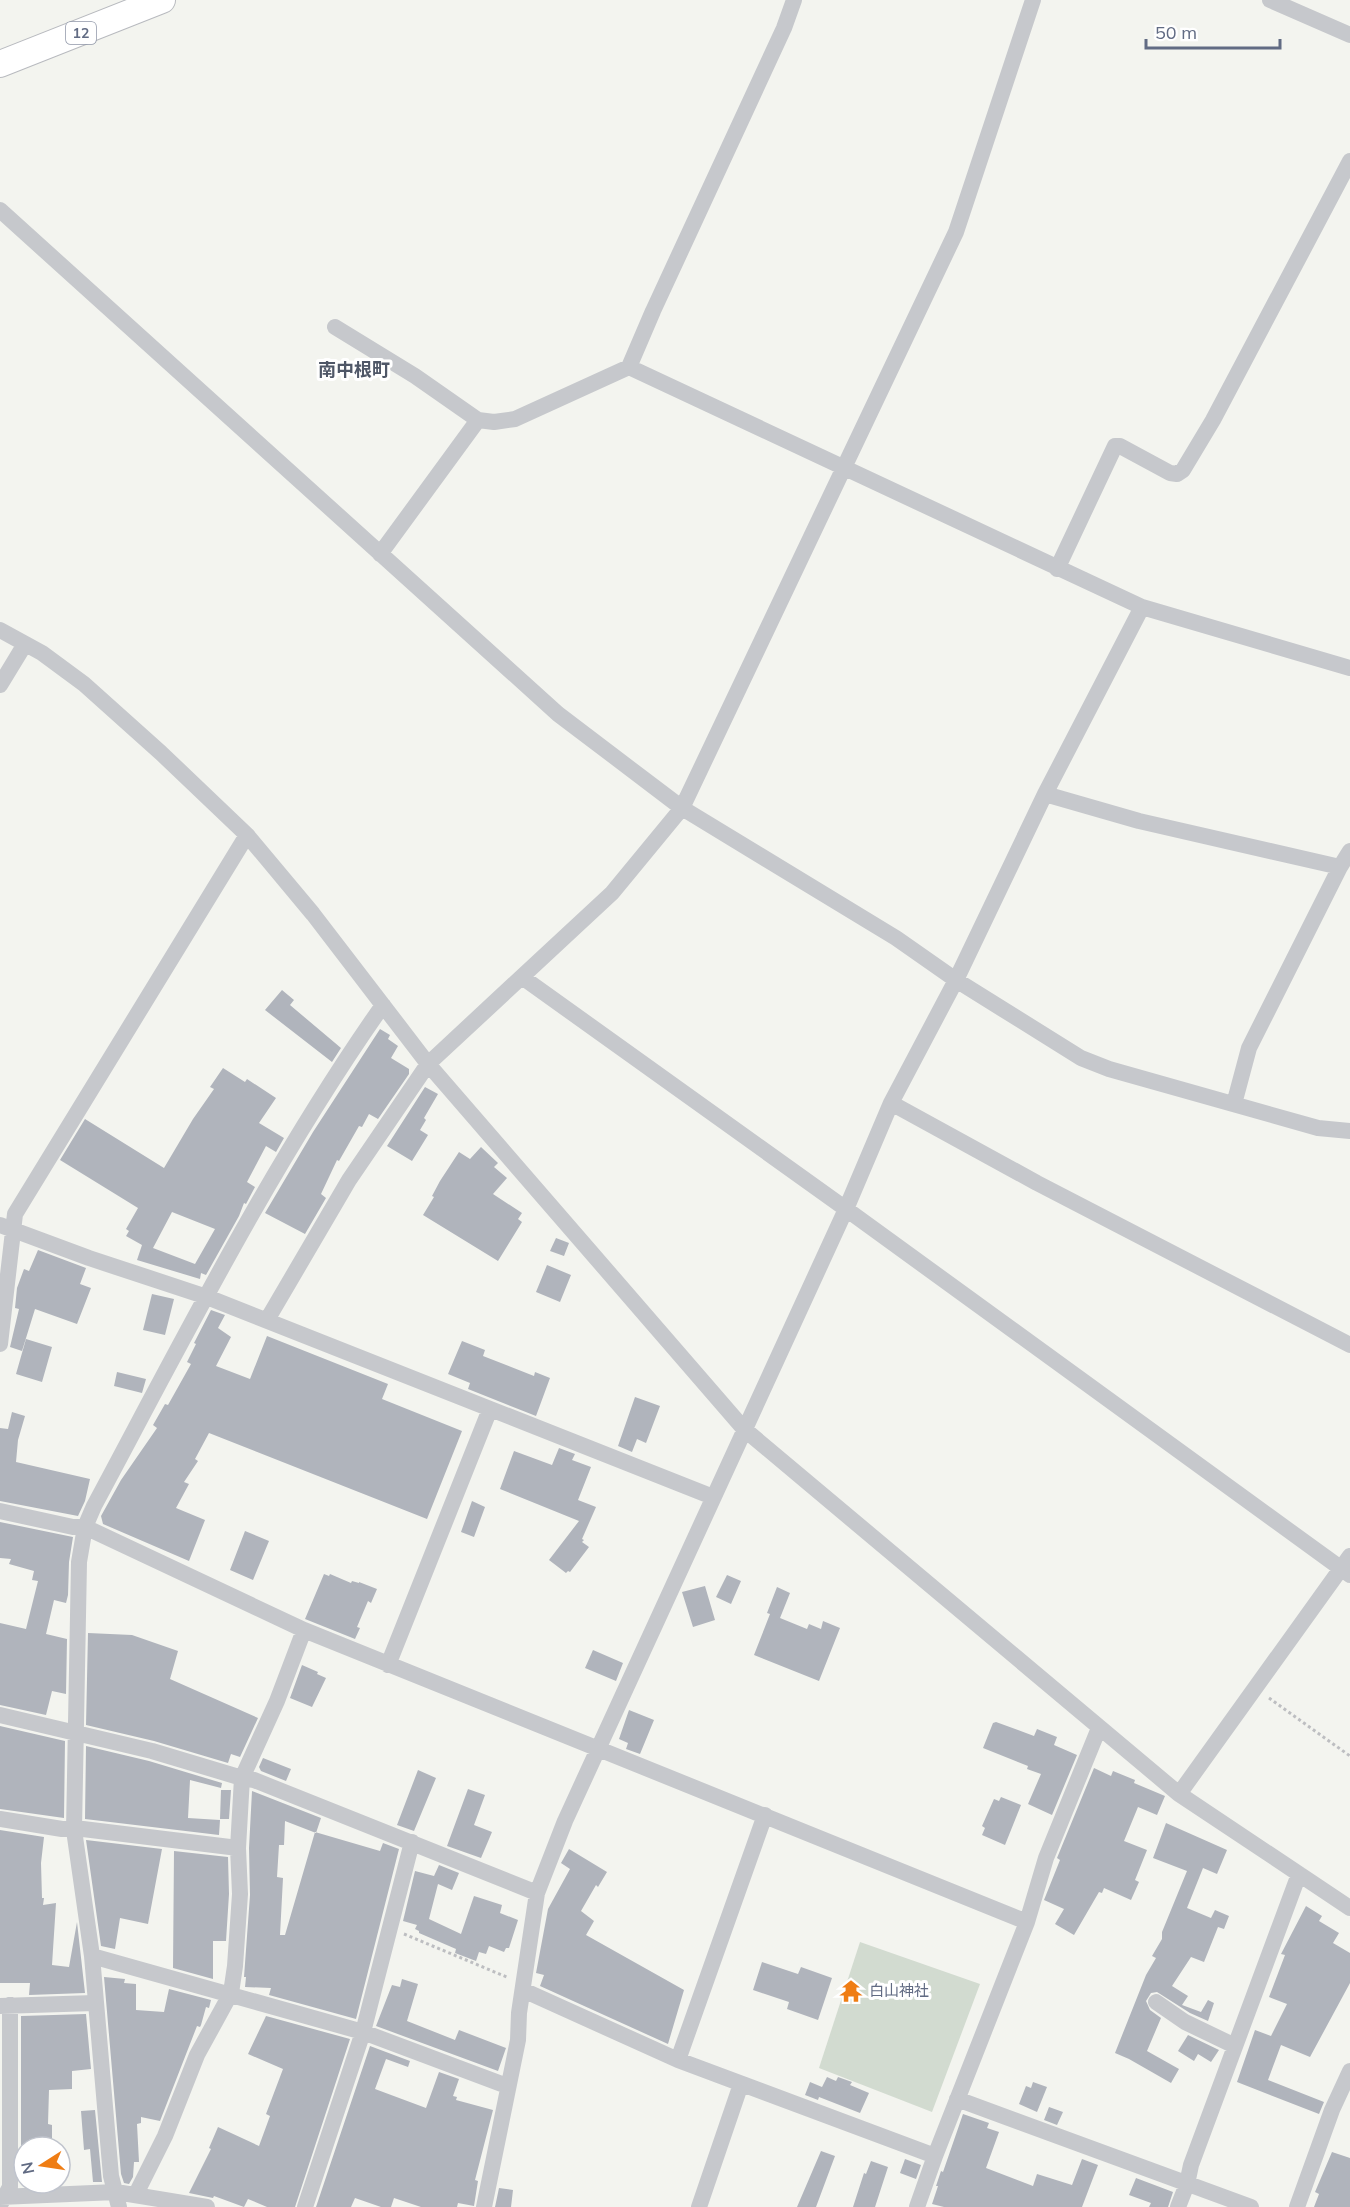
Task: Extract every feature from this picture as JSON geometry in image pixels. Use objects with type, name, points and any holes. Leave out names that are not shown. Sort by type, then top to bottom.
[{"type":"main road","name":"12","points":[[0,64],[162,0]]},
{"type":"street","points":[[335,327],[415,376],[478,420],[494,422],[515,419],[629,366],[784,28],[794,0]]},
{"type":"street","points":[[267,1320],[349,1180],[428,1064],[612,893],[682,808],[956,232],[1033,0]]},
{"type":"street","points":[[1270,0],[1350,35]]},
{"type":"street","points":[[1057,569],[1116,446],[1170,473],[1177,474],[1183,470],[1213,420],[1350,160]]},
{"type":"street","points":[[0,210],[558,714],[682,808],[896,938],[956,980],[1082,1058],[1109,1069],[1318,1128],[1350,1131]]},
{"type":"street","points":[[629,366],[1142,607],[1350,668]]},
{"type":"street","points":[[381,554],[478,420]]},
{"type":"street","points":[[484,2207],[518,2040],[519,2013],[537,1893],[565,1821],[846,1209],[891,1103],[956,980],[1045,794],[1142,607]]},
{"type":"street","points":[[0,630],[42,653],[84,684],[247,835],[314,914],[428,1064],[744,1429],[1179,1794],[1350,1908]]},
{"type":"street","points":[[0,685],[25,644]]},
{"type":"street","points":[[1045,794],[1138,821],[1340,867]]},
{"type":"street","points":[[0,1344],[6,1226],[247,835]]},
{"type":"street","points":[[1234,1104],[1250,1048],[1350,851]]},
{"type":"street","points":[[522,976],[1347,1566],[1179,1794]]},
{"type":"street","points":[[118,2200],[111,2176],[94,2003],[92,1956],[74,1830],[79,1563],[85,1527],[94,1506],[207,1297],[291,1148],[346,1058],[383,1005]]},
{"type":"street","points":[[891,1103],[1047,1188],[1350,1345]]},
{"type":"street","points":[[6,1226],[89,1258],[207,1297],[713,1497]]},
{"type":"street","points":[[388,1665],[490,1409]]},
{"type":"street","points":[[0,1511],[73,1527],[85,1527],[304,1630],[1027,1922]]},
{"type":"street","points":[[136,2194],[165,2136],[201,2045],[231,1993],[240,1894],[238,1848],[242,1778],[277,1701],[304,1630]]},
{"type":"street","points":[[0,1715],[152,1751],[254,1780],[537,1893]]},
{"type":"street","points":[[917,2207],[1027,1922],[1046,1858],[1099,1728]]},
{"type":"street","points":[[678,2060],[765,1815]]},
{"type":"street","points":[[0,1819],[74,1830],[83,1829],[238,1848]]},
{"type":"street","points":[[304,2207],[363,2031],[412,1842]]},
{"type":"street","points":[[1178,2207],[1191,2165],[1299,1874]]},
{"type":"street","points":[[92,1956],[363,2031],[507,2086]]},
{"type":"street","points":[[523,1987],[678,2060],[935,2156]]},
{"type":"street","points":[[1156,2002],[1185,2022],[1235,2046]]},
{"type":"street","points":[[2,2200],[10,2187],[5,2005],[94,2003]]},
{"type":"street","points":[[1297,2207],[1332,2110],[1349,2078]]},
{"type":"street","points":[[699,2207],[741,2084]]},
{"type":"street","points":[[957,2100],[1251,2207]]},
{"type":"street","points":[[2,2200],[118,2200],[136,2194],[207,2207]]},
{"type":"path","points":[[1255,1688],[1350,1756]]},
{"type":"path","points":[[389,1928],[523,1987]]},
{"type":"shaded area","points":[[860,1942],[980,1984],[932,2112],[819,2068]]},
{"type":"building","points":[[282,990],[294,1000],[290,1005],[341,1048],[332,1062],[265,1010]]},
{"type":"building","points":[[380,1029],[390,1035],[388,1039],[398,1046],[391,1058],[409,1069],[409,1074],[378,1119],[369,1114],[362,1127],[359,1126],[339,1161],[337,1160],[321,1194],[326,1198],[305,1234],[265,1213],[313,1132]]},
{"type":"building","points":[[223,1068],[245,1082],[247,1079],[276,1098],[259,1123],[284,1138],[276,1152],[266,1146],[247,1182],[255,1187],[246,1204],[244,1203],[206,1275],[201,1273],[200,1279],[137,1260],[142,1245],[126,1236],[129,1231],[126,1229],[138,1208],[60,1160],[85,1119],[164,1168],[214,1089],[210,1087]],"holes":[[[172,1212],[215,1229],[195,1264],[153,1248]]]},
{"type":"building","points":[[425,1087],[438,1094],[420,1130],[428,1135],[412,1161],[387,1146]]},
{"type":"building","points":[[481,1147],[498,1163],[494,1167],[507,1178],[493,1194],[522,1213],[518,1219],[522,1222],[498,1261],[423,1215],[440,1181],[459,1152],[470,1159]]},
{"type":"building","points":[[556,1238],[569,1243],[564,1256],[550,1251]]},
{"type":"building","points":[[38,1250],[86,1268],[80,1284],[91,1288],[77,1324],[35,1309],[22,1351],[10,1347],[19,1309],[15,1308],[17,1288],[24,1269],[29,1271]]},
{"type":"building","points":[[547,1265],[571,1275],[560,1302],[536,1292]]},
{"type":"building","points":[[152,1294],[174,1299],[165,1335],[143,1330]]},
{"type":"building","points":[[211,1310],[225,1315],[218,1328],[231,1337],[216,1366],[250,1379],[267,1336],[388,1384],[382,1399],[462,1431],[427,1519],[209,1433],[195,1459],[198,1461],[184,1482],[189,1484],[176,1508],[205,1520],[189,1561],[103,1524],[101,1516],[121,1480],[157,1428],[153,1425],[165,1404],[168,1405],[191,1364],[187,1362],[196,1344],[194,1343]]},
{"type":"building","points":[[26,1339],[52,1347],[42,1382],[16,1374]]},
{"type":"building","points":[[462,1341],[485,1350],[483,1356],[534,1376],[535,1372],[550,1378],[536,1416],[468,1389],[470,1383],[448,1374]]},
{"type":"building","points":[[117,1372],[146,1379],[142,1393],[114,1386]]},
{"type":"building","points":[[635,1397],[660,1406],[646,1443],[637,1439],[632,1452],[618,1446]]},
{"type":"building","points":[[12,1412],[25,1416],[18,1440],[16,1462],[90,1479],[85,1501],[78,1516],[0,1501],[0,1428],[8,1429]]},
{"type":"building","points":[[559,1448],[575,1454],[572,1460],[591,1467],[578,1500],[596,1507],[582,1539],[584,1540],[582,1542],[589,1547],[570,1572],[566,1573],[549,1560],[579,1521],[500,1489],[514,1451],[552,1465]]},
{"type":"building","points":[[472,1501],[485,1507],[474,1537],[461,1532]]},
{"type":"building","points":[[0,1522],[73,1537],[66,1603],[54,1600],[46,1634],[67,1639],[66,1694],[52,1691],[46,1715],[0,1705],[0,1623],[26,1629],[38,1581],[32,1580],[34,1571],[9,1564],[11,1559],[0,1558]]},
{"type":"building","points":[[245,1531],[269,1541],[253,1580],[230,1570]]},
{"type":"building","points":[[324,1574],[329,1576],[330,1574],[351,1583],[352,1581],[359,1582],[377,1589],[371,1603],[368,1601],[357,1627],[360,1628],[355,1639],[305,1619]]},
{"type":"building","points":[[727,1575],[741,1581],[731,1604],[716,1597]]},
{"type":"building","points":[[705,1586],[715,1620],[693,1627],[682,1592]]},
{"type":"building","points":[[777,1587],[790,1593],[780,1618],[807,1629],[809,1624],[821,1629],[823,1621],[840,1628],[819,1681],[754,1655],[770,1614],[767,1613]]},
{"type":"building","points":[[88,1633],[132,1635],[178,1651],[170,1679],[258,1718],[240,1757],[231,1754],[228,1763],[154,1741],[86,1725]]},
{"type":"building","points":[[593,1650],[623,1663],[616,1681],[585,1668]]},
{"type":"building","points":[[302,1665],[326,1678],[312,1707],[290,1698]]},
{"type":"building","points":[[629,1710],[654,1720],[640,1754],[626,1749],[628,1743],[619,1739]]},
{"type":"building","points":[[996,1722],[1034,1736],[1037,1729],[1057,1737],[1054,1745],[1077,1755],[1052,1815],[1028,1804],[1041,1774],[1027,1769],[1028,1766],[983,1748],[993,1723]]},
{"type":"building","points":[[0,1726],[65,1741],[64,1818],[0,1809]]},
{"type":"building","points":[[86,1746],[149,1761],[222,1783],[221,1788],[190,1780],[188,1818],[220,1820],[219,1835],[85,1819]]},
{"type":"building","points":[[263,1758],[291,1769],[286,1781],[261,1771],[259,1767]]},
{"type":"building","points":[[1094,1768],[1111,1776],[1113,1771],[1165,1796],[1157,1815],[1138,1807],[1124,1841],[1147,1850],[1135,1880],[1139,1882],[1131,1900],[1104,1888],[1102,1893],[1099,1892],[1074,1935],[1055,1924],[1064,1909],[1044,1900],[1060,1860],[1057,1858]]},
{"type":"building","points":[[418,1770],[436,1778],[414,1831],[397,1825]]},
{"type":"building","points":[[468,1789],[485,1795],[474,1825],[492,1832],[481,1858],[447,1846]]},
{"type":"building","points":[[221,1790],[231,1790],[229,1819],[220,1819]]},
{"type":"building","points":[[252,1791],[321,1818],[316,1832],[380,1851],[383,1843],[399,1849],[356,2019],[269,1995],[271,1988],[245,1987]],"holes":[[[285,1821],[315,1833],[285,1935],[280,1935],[283,1878],[277,1877],[279,1845],[284,1845]]]},
{"type":"building","points":[[1001,1797],[1021,1805],[1005,1845],[982,1835],[985,1828],[982,1826],[994,1799],[999,1801]]},
{"type":"building","points":[[1166,1823],[1227,1850],[1217,1874],[1203,1868],[1187,1908],[1211,1918],[1215,1910],[1229,1916],[1224,1929],[1218,1927],[1204,1962],[1191,1957],[1172,1986],[1188,1996],[1182,2005],[1201,2012],[1208,2000],[1214,2003],[1208,2021],[1190,2013],[1157,1992],[1151,1993],[1146,2001],[1150,2010],[1161,2018],[1147,2051],[1179,2069],[1171,2083],[1115,2053],[1146,1975],[1156,1958],[1152,1956],[1162,1939],[1162,1932],[1187,1871],[1153,1858]]},
{"type":"building","points":[[0,1830],[44,1837],[41,1863],[43,1905],[56,1903],[52,1965],[69,1967],[77,1922],[85,1993],[29,1995],[30,1983],[0,1983]]},
{"type":"building","points":[[86,1840],[162,1849],[148,1924],[120,1918],[115,1949],[101,1946]]},
{"type":"building","points":[[569,1849],[607,1872],[598,1887],[596,1885],[581,1911],[594,1921],[586,1935],[684,1990],[668,2044],[540,1986],[544,1975],[536,1973],[548,1909],[570,1869],[561,1863]]},
{"type":"building","points":[[174,1851],[228,1857],[229,1894],[226,1941],[213,1941],[213,1979],[173,1968]]},
{"type":"building","points":[[439,1865],[459,1873],[452,1890],[438,1884],[429,1919],[461,1934],[474,1896],[502,1905],[500,1913],[518,1920],[509,1948],[506,1948],[504,1952],[489,1946],[486,1954],[479,1952],[476,1961],[455,1953],[456,1949],[419,1933],[415,1929],[417,1925],[403,1921],[415,1871],[434,1876]]},
{"type":"building","points":[[1306,1906],[1322,1916],[1319,1921],[1339,1933],[1333,1943],[1350,1953],[1350,1983],[1310,2057],[1281,2045],[1268,2080],[1324,2102],[1319,2114],[1237,2082],[1255,2030],[1271,2036],[1287,2004],[1269,1997],[1285,1955],[1281,1954]]},
{"type":"building","points":[[762,1962],[798,1974],[801,1967],[832,1978],[818,2020],[787,2009],[789,2002],[753,1990]]},
{"type":"building","points":[[104,1977],[125,1979],[124,1983],[136,1984],[136,2010],[164,2012],[169,1989],[211,2000],[209,2008],[206,2007],[200,2027],[197,2026],[160,2121],[141,2117],[141,2123],[137,2124],[139,2162],[134,2162],[133,2177],[129,2184],[124,2183],[121,2174]]},
{"type":"building","points":[[402,1979],[418,1984],[407,2021],[455,2040],[459,2030],[506,2048],[498,2071],[376,2026],[392,1985],[400,1987]]},
{"type":"building","points":[[86,2014],[91,2069],[72,2071],[72,2089],[49,2090],[48,2124],[52,2125],[52,2135],[21,2135],[21,2016]]},
{"type":"building","points":[[266,2016],[350,2039],[295,2207],[267,2207],[248,2199],[244,2207],[214,2196],[213,2198],[189,2193],[211,2149],[209,2148],[218,2127],[259,2146],[270,2116],[266,2114],[283,2069],[248,2054]]},
{"type":"building","points":[[1188,2035],[1219,2050],[1211,2062],[1198,2054],[1194,2061],[1178,2051]]},
{"type":"building","points":[[370,2046],[410,2061],[408,2067],[386,2059],[375,2089],[426,2108],[439,2072],[459,2079],[453,2096],[457,2097],[456,2100],[493,2110],[475,2180],[478,2181],[474,2206],[458,2203],[457,2207],[421,2207],[394,2198],[391,2207],[381,2207],[355,2198],[351,2207],[316,2207]]},
{"type":"building","points":[[827,2077],[836,2081],[838,2077],[852,2082],[850,2085],[869,2093],[860,2113],[819,2097],[818,2100],[805,2095],[810,2082],[822,2087]]},
{"type":"building","points":[[1033,2082],[1047,2087],[1037,2112],[1019,2104],[1026,2086],[1031,2088]]},
{"type":"building","points":[[1049,2107],[1063,2112],[1057,2125],[1044,2120]]},
{"type":"building","points":[[95,2110],[102,2182],[93,2182],[90,2149],[84,2150],[81,2111]]},
{"type":"building","points":[[963,2114],[989,2123],[987,2128],[999,2132],[986,2168],[1033,2186],[1037,2174],[1072,2185],[1082,2159],[1098,2165],[1082,2207],[944,2207],[932,2204],[941,2171],[943,2172]]},
{"type":"building","points":[[821,2151],[835,2156],[816,2207],[797,2207]]},
{"type":"building","points":[[1332,2152],[1350,2158],[1350,2207],[1314,2207],[1319,2194],[1315,2192]]},
{"type":"building","points":[[905,2159],[921,2165],[916,2179],[900,2173]]},
{"type":"building","points":[[871,2161],[888,2167],[875,2207],[853,2207],[864,2173],[866,2174]]},
{"type":"building","points":[[1136,2178],[1173,2192],[1168,2207],[1149,2207],[1151,2203],[1129,2195]]},
{"type":"building","points":[[499,2188],[513,2190],[511,2207],[495,2207]]},
{"type":"place","name":"白山神社","points":[[851,1991]]},
{"type":"district","name":"南中根町","points":[[354,370]]}]
